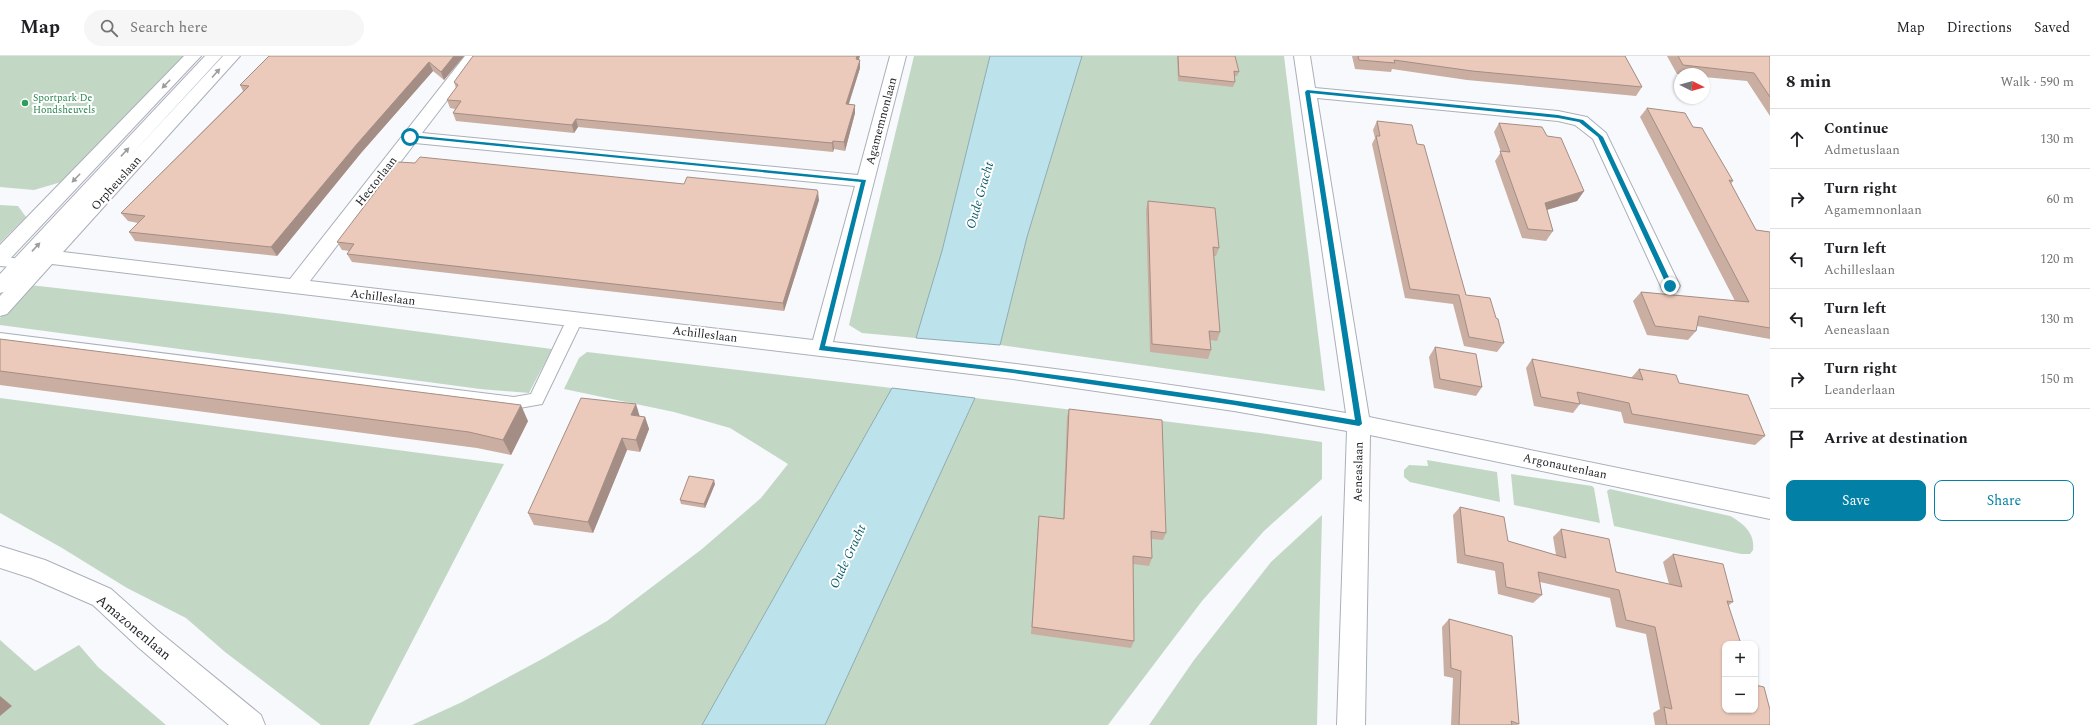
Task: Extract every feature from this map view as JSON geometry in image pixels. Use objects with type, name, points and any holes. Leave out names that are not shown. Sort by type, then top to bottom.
[{"type":"street","points":[[0,257],[193,56]]},
{"type":"street","name":"Orpheuslaan","points":[[0,286],[214,56]]},
{"type":"street","name":"Orpheuslaan","points":[[0,309],[232,56]]},
{"type":"street","name":"Hectorlaan","points":[[294,286],[473,56]]},
{"type":"street","name":"Agamemnonlaan","points":[[821,348],[898,56]]},
{"type":"street","name":"Aeneaslaan","points":[[1302,56],[1359,424],[1351,725]]},
{"type":"street","points":[[1307,92],[1558,116],[1581,121],[1600,137],[1670,286]]},
{"type":"street","points":[[410,137],[864,181]]},
{"type":"street","name":"Achilleslaan","points":[[48,257],[1037,374],[1234,402],[1359,424]]},
{"type":"street","name":"Argonautenlaan","points":[[1359,424],[1770,509]]},
{"type":"street","name":"Amazonenlaan","points":[[0,557],[36,568],[102,597],[148,639],[251,725]]},
{"type":"lane","points":[[0,261],[21,263]]},
{"type":"lane","points":[[0,339],[514,403],[536,400],[575,319]]},
{"type":"green space","points":[[0,56],[187,56],[68,180],[34,190],[0,187]]},
{"type":"green space","points":[[914,56],[990,56],[942,251],[916,338],[862,333],[849,325]]},
{"type":"green space","points":[[1082,56],[1284,56],[1325,391],[1000,345],[1027,237]]},
{"type":"green space","points":[[0,205],[18,206],[26,217],[0,243]]},
{"type":"green space","points":[[30,285],[284,314],[552,349],[529,393],[480,389],[0,325],[0,318]]},
{"type":"green space","points":[[587,352],[892,388],[702,725],[412,725],[462,702],[544,658],[607,621],[702,549],[761,498],[788,464],[730,428],[674,412],[564,389],[579,358]]},
{"type":"green space","points":[[0,398],[504,464],[369,725],[321,725],[225,652],[186,618],[127,588],[62,548],[0,513]]},
{"type":"green space","points":[[975,398],[1322,442],[1322,479],[1264,531],[1202,601],[1108,725],[825,725]]},
{"type":"green space","points":[[1427,460],[1497,472],[1500,502],[1410,482],[1404,477],[1404,470],[1409,465],[1428,466]]},
{"type":"green space","points":[[1511,474],[1592,486],[1594,488],[1600,523],[1514,505]]},
{"type":"green space","points":[[1610,489],[1730,516],[1744,525],[1747,529],[1752,538],[1753,550],[1750,554],[1741,554],[1614,526],[1607,491]]},
{"type":"green space","points":[[1322,515],[1317,725],[1149,725],[1194,660],[1271,562]]},
{"type":"green space","points":[[0,640],[35,671],[79,645],[98,667],[166,725],[0,725]]},
{"type":"water","name":"Oude Gracht","points":[[990,56],[1082,56],[1027,237],[1000,345],[916,338],[942,251]]},
{"type":"water","name":"Oude Gracht","points":[[892,388],[975,398],[825,725],[702,725]]},
{"type":"building","points":[[269,56],[454,56],[441,72],[429,62],[357,144],[271,247],[129,232],[145,216],[121,213],[249,86],[240,85]]},
{"type":"building","points":[[473,56],[857,56],[856,59],[860,60],[846,104],[855,105],[844,142],[833,141],[832,143],[576,119],[572,125],[453,113],[461,101],[447,100],[458,85],[454,82]]},
{"type":"building","points":[[1178,56],[1235,56],[1239,72],[1234,71],[1235,82],[1179,76]]},
{"type":"building","points":[[1358,56],[1625,56],[1642,87],[1472,71],[1394,60],[1395,63],[1359,60]]},
{"type":"building","points":[[1678,56],[1770,56],[1770,97],[1754,73],[1683,65]]},
{"type":"building","points":[[1647,108],[1685,113],[1693,127],[1702,128],[1733,181],[1729,180],[1756,230],[1770,232],[1770,328],[1699,316],[1696,331],[1655,326],[1641,292],[1749,302]]},
{"type":"building","points":[[1377,121],[1412,125],[1417,144],[1424,145],[1466,295],[1490,298],[1496,318],[1498,319],[1504,343],[1469,337],[1459,295],[1410,289],[1376,136],[1380,136]]},
{"type":"building","points":[[1499,123],[1542,127],[1547,136],[1561,138],[1584,191],[1545,203],[1553,231],[1528,229],[1500,151],[1510,152]]},
{"type":"building","points":[[420,157],[684,184],[687,177],[817,190],[818,192],[783,303],[347,254],[354,244],[337,242],[398,162],[415,163]]},
{"type":"building","points":[[1148,201],[1215,208],[1219,248],[1213,247],[1220,332],[1209,331],[1211,350],[1152,344]]},
{"type":"building","points":[[0,339],[521,405],[503,440],[469,432],[0,371]]},
{"type":"building","points":[[1435,347],[1476,354],[1482,387],[1440,379]]},
{"type":"building","points":[[1532,359],[1643,380],[1639,369],[1676,375],[1679,383],[1748,395],[1765,436],[1632,414],[1629,403],[1577,392],[1580,404],[1541,397]]},
{"type":"building","points":[[581,398],[636,404],[631,415],[645,417],[636,440],[622,438],[588,522],[528,513]]},
{"type":"building","points":[[1069,409],[1162,420],[1166,533],[1151,531],[1152,558],[1133,556],[1134,641],[1032,627],[1039,516],[1064,519]]},
{"type":"building","points":[[689,476],[714,480],[704,504],[680,500]]},
{"type":"building","points":[[1460,507],[1504,517],[1508,541],[1566,558],[1561,529],[1609,539],[1616,572],[1682,587],[1673,554],[1723,564],[1733,602],[1727,601],[1740,641],[1722,641],[1722,713],[1758,713],[1758,686],[1764,687],[1770,710],[1770,725],[1667,725],[1664,707],[1672,709],[1655,627],[1626,620],[1619,590],[1538,572],[1542,595],[1506,587],[1503,563],[1465,555]]},
{"type":"building","points":[[1449,619],[1512,636],[1519,724],[1511,721],[1512,725],[1459,725],[1461,671],[1451,668]]},
{"type":"place","name":"Sportpark De Hondsheuvels","points":[[25,103]]},
{"type":"route","points":[[410,137],[864,181],[821,348],[1013,371],[1234,402],[1359,424],[1307,92],[1558,116],[1581,121],[1600,137],[1670,286]]}]
